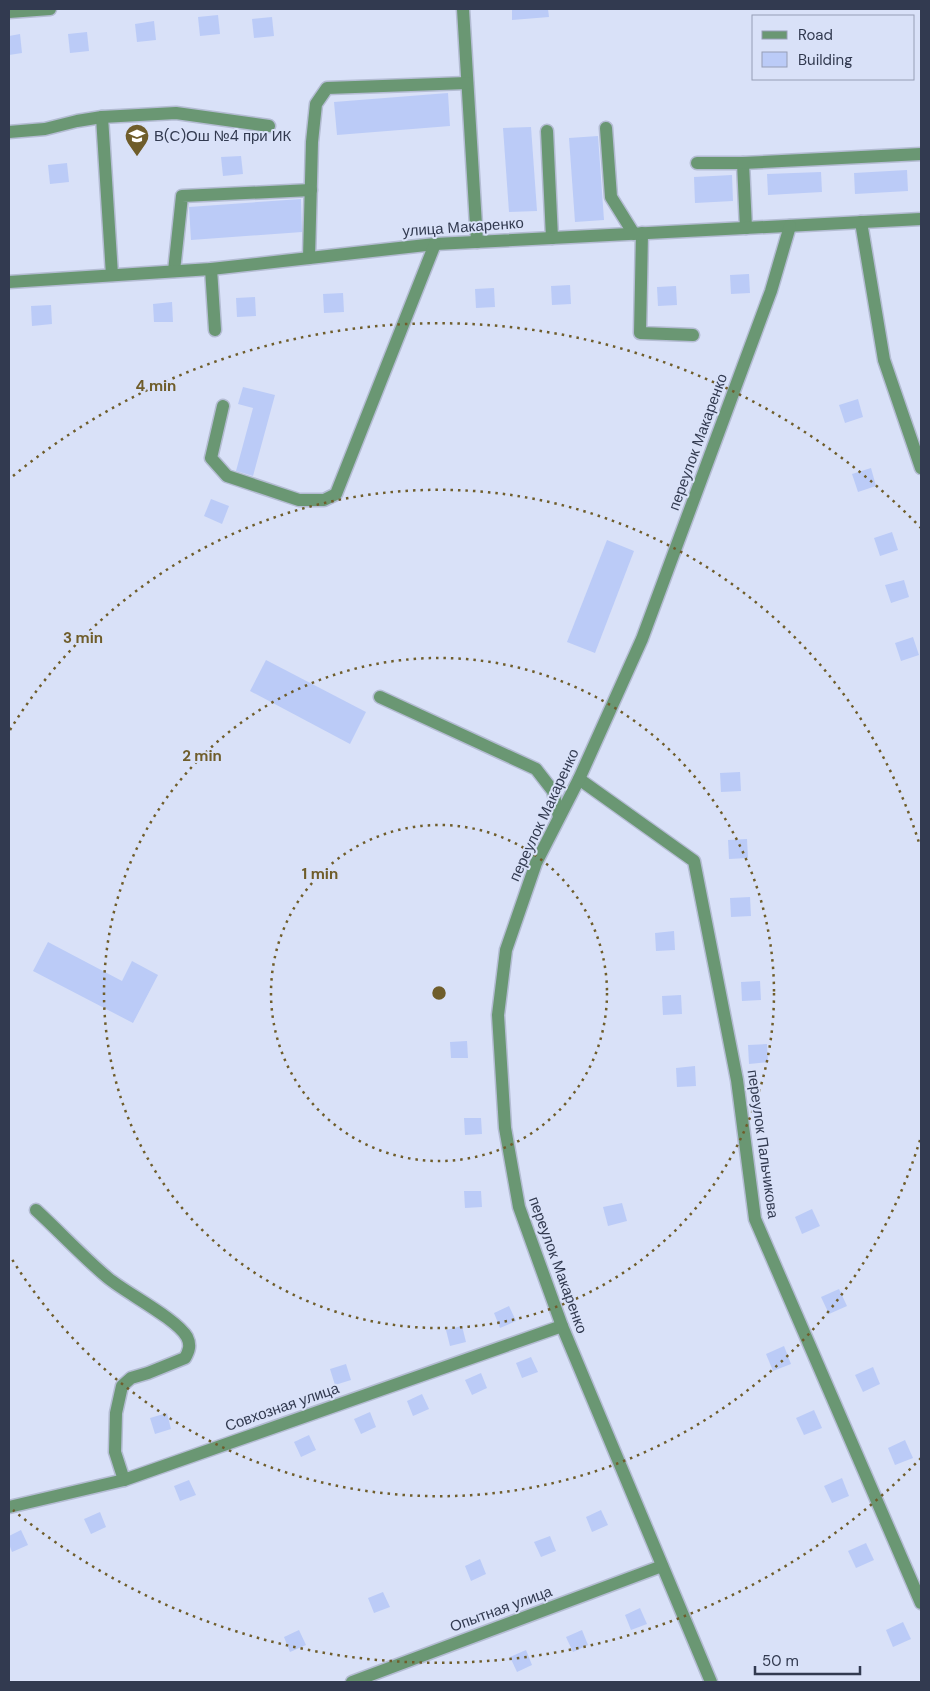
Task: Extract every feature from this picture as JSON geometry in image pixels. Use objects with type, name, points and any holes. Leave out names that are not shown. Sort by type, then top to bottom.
[{"type":"street","points":[[9,12],[50,9]]},
{"type":"street","points":[[462,9],[477,242]]},
{"type":"street","points":[[309,258],[312,142],[316,104],[327,88],[467,82]]},
{"type":"street","points":[[9,132],[45,129],[77,121],[102,118],[176,113],[268,126]]},
{"type":"street","points":[[102,118],[112,275]]},
{"type":"street","points":[[606,128],[611,198],[638,234],[640,332],[692,335]]},
{"type":"street","points":[[547,132],[552,238]]},
{"type":"street","points":[[697,163],[744,163],[921,154]]},
{"type":"street","points":[[744,163],[746,228]]},
{"type":"street","points":[[174,271],[182,196],[311,190]]},
{"type":"street","name":"улица Макаренко","points":[[9,282],[211,269],[435,244],[921,219]]},
{"type":"street","points":[[860,222],[884,360],[921,468]]},
{"type":"street","name":"переулок Макаренко","points":[[711,1682],[562,1326],[519,1207],[505,1128],[498,1015],[506,950],[536,863],[579,779],[642,638],[771,290],[790,226]]},
{"type":"street","points":[[223,406],[211,458],[228,476],[299,500],[324,500],[336,494],[435,244]]},
{"type":"street","points":[[211,269],[215,330]]},
{"type":"street","points":[[380,697],[536,769],[553,791],[559,817]]},
{"type":"street","name":"переулок Пальчикова","points":[[579,779],[694,861],[738,1080],[755,1219],[921,1603]]},
{"type":"street","points":[[36,1210],[109,1278],[172,1322],[186,1335],[190,1344],[185,1358],[131,1378],[122,1386],[116,1413],[115,1452],[124,1480]]},
{"type":"street","name":"Совхозная улица","points":[[9,1508],[124,1480],[562,1326]]},
{"type":"street","name":"Опытная улица","points":[[352,1682],[662,1566]]},
{"type":"building","points":[[512,9],[548,9],[549,17],[512,20]]},
{"type":"building","points":[[218,15],[220,34],[200,36],[198,17]]},
{"type":"building","points":[[272,17],[274,36],[254,38],[252,19]]},
{"type":"building","points":[[154,21],[156,40],[137,42],[135,24]]},
{"type":"building","points":[[87,32],[89,51],[70,53],[68,34]]},
{"type":"building","points":[[20,34],[22,53],[9,55],[9,36]]},
{"type":"building","points":[[448,93],[450,126],[337,135],[334,102]]},
{"type":"building","points":[[531,127],[537,211],[509,212],[503,128]]},
{"type":"building","points":[[598,136],[604,220],[575,222],[569,138]]},
{"type":"building","points":[[241,156],[243,174],[223,176],[221,157]]},
{"type":"building","points":[[67,163],[69,182],[50,184],[48,165]]},
{"type":"building","points":[[907,170],[908,191],[855,194],[854,173]]},
{"type":"building","points":[[821,172],[822,192],[768,195],[767,174]]},
{"type":"building","points":[[732,175],[733,201],[695,203],[694,177]]},
{"type":"building","points":[[301,199],[302,232],[191,240],[189,207]]},
{"type":"building","points":[[749,274],[750,293],[731,294],[730,275]]},
{"type":"building","points":[[570,285],[571,304],[552,305],[551,286]]},
{"type":"building","points":[[676,286],[677,305],[658,306],[657,287]]},
{"type":"building","points":[[494,288],[495,307],[476,308],[475,289]]},
{"type":"building","points":[[343,293],[344,312],[324,313],[323,294]]},
{"type":"building","points":[[255,297],[256,316],[237,317],[236,298]]},
{"type":"building","points":[[172,302],[173,322],[154,322],[153,304]]},
{"type":"building","points":[[51,305],[52,324],[32,326],[31,306]]},
{"type":"building","points":[[243,387],[275,395],[253,476],[236,471],[253,408],[238,404]]},
{"type":"building","points":[[858,399],[863,417],[845,423],[839,405]]},
{"type":"building","points":[[871,468],[876,486],[858,492],[852,474]]},
{"type":"building","points":[[211,499],[229,506],[222,524],[204,516]]},
{"type":"building","points":[[892,532],[898,550],[880,556],[874,538]]},
{"type":"building","points":[[607,540],[634,551],[595,653],[567,642]]},
{"type":"building","points":[[904,580],[909,597],[891,603],[885,585]]},
{"type":"building","points":[[913,637],[919,655],[901,661],[895,643]]},
{"type":"building","points":[[266,660],[366,712],[350,744],[250,691]]},
{"type":"building","points":[[740,772],[741,791],[721,792],[720,773]]},
{"type":"building","points":[[747,839],[748,858],[729,859],[728,840]]},
{"type":"building","points":[[750,897],[751,916],[731,917],[730,898]]},
{"type":"building","points":[[674,931],[675,950],[656,951],[655,933]]},
{"type":"building","points":[[48,942],[122,981],[132,961],[158,975],[133,1023],[33,971]]},
{"type":"building","points":[[760,981],[761,1000],[742,1001],[741,982]]},
{"type":"building","points":[[681,995],[682,1014],[663,1015],[662,996]]},
{"type":"building","points":[[467,1041],[468,1058],[451,1058],[450,1042]]},
{"type":"building","points":[[767,1044],[768,1062],[749,1064],[748,1045]]},
{"type":"building","points":[[695,1066],[696,1086],[677,1087],[676,1068]]},
{"type":"building","points":[[464,1118],[481,1118],[482,1134],[465,1135]]},
{"type":"building","points":[[464,1191],[481,1191],[482,1207],[465,1208]]},
{"type":"building","points":[[622,1203],[627,1221],[608,1226],[603,1207]]},
{"type":"building","points":[[812,1209],[820,1226],[802,1234],[795,1217]]},
{"type":"building","points":[[839,1289],[847,1306],[829,1314],[821,1297]]},
{"type":"building","points":[[509,1306],[516,1321],[500,1328],[494,1313]]},
{"type":"building","points":[[462,1326],[466,1342],[450,1346],[446,1330]]},
{"type":"building","points":[[784,1346],[791,1364],[773,1371],[766,1354]]},
{"type":"building","points":[[531,1357],[538,1372],[522,1378],[516,1363]]},
{"type":"building","points":[[346,1364],[351,1380],[335,1385],[330,1369]]},
{"type":"building","points":[[873,1367],[880,1384],[863,1392],[855,1375]]},
{"type":"building","points":[[481,1373],[487,1388],[472,1395],[465,1380]]},
{"type":"building","points":[[422,1394],[429,1409],[413,1416],[407,1401]]},
{"type":"building","points":[[814,1410],[822,1428],[804,1435],[796,1418]]},
{"type":"building","points":[[370,1412],[376,1427],[361,1434],[354,1419]]},
{"type":"building","points":[[167,1413],[171,1429],[155,1434],[150,1418]]},
{"type":"building","points":[[309,1435],[316,1450],[301,1457],[294,1442]]},
{"type":"building","points":[[905,1440],[913,1458],[895,1465],[888,1448]]},
{"type":"building","points":[[842,1478],[849,1496],[832,1503],[824,1486]]},
{"type":"building","points":[[189,1480],[196,1495],[180,1501],[174,1486]]},
{"type":"building","points":[[601,1510],[608,1525],[592,1532],[586,1517]]},
{"type":"building","points":[[100,1512],[106,1527],[91,1534],[84,1519]]},
{"type":"building","points":[[21,1530],[28,1545],[12,1552],[9,1536]]},
{"type":"building","points":[[550,1536],[556,1551],[541,1557],[534,1542]]},
{"type":"building","points":[[866,1543],[874,1560],[856,1568],[848,1551]]},
{"type":"building","points":[[480,1559],[486,1574],[471,1581],[465,1566]]},
{"type":"building","points":[[383,1592],[390,1607],[374,1613],[368,1598]]},
{"type":"building","points":[[640,1608],[647,1624],[631,1630],[625,1615]]},
{"type":"building","points":[[903,1622],[911,1639],[893,1647],[886,1630]]},
{"type":"building","points":[[299,1630],[306,1645],[290,1652],[284,1637]]},
{"type":"building","points":[[582,1630],[588,1645],[573,1652],[566,1637]]},
{"type":"building","points":[[526,1650],[532,1665],[517,1672],[510,1657]]},
{"type":"place","name":"В(С)Ош №4 при ИК","points":[[137,157]]}]
